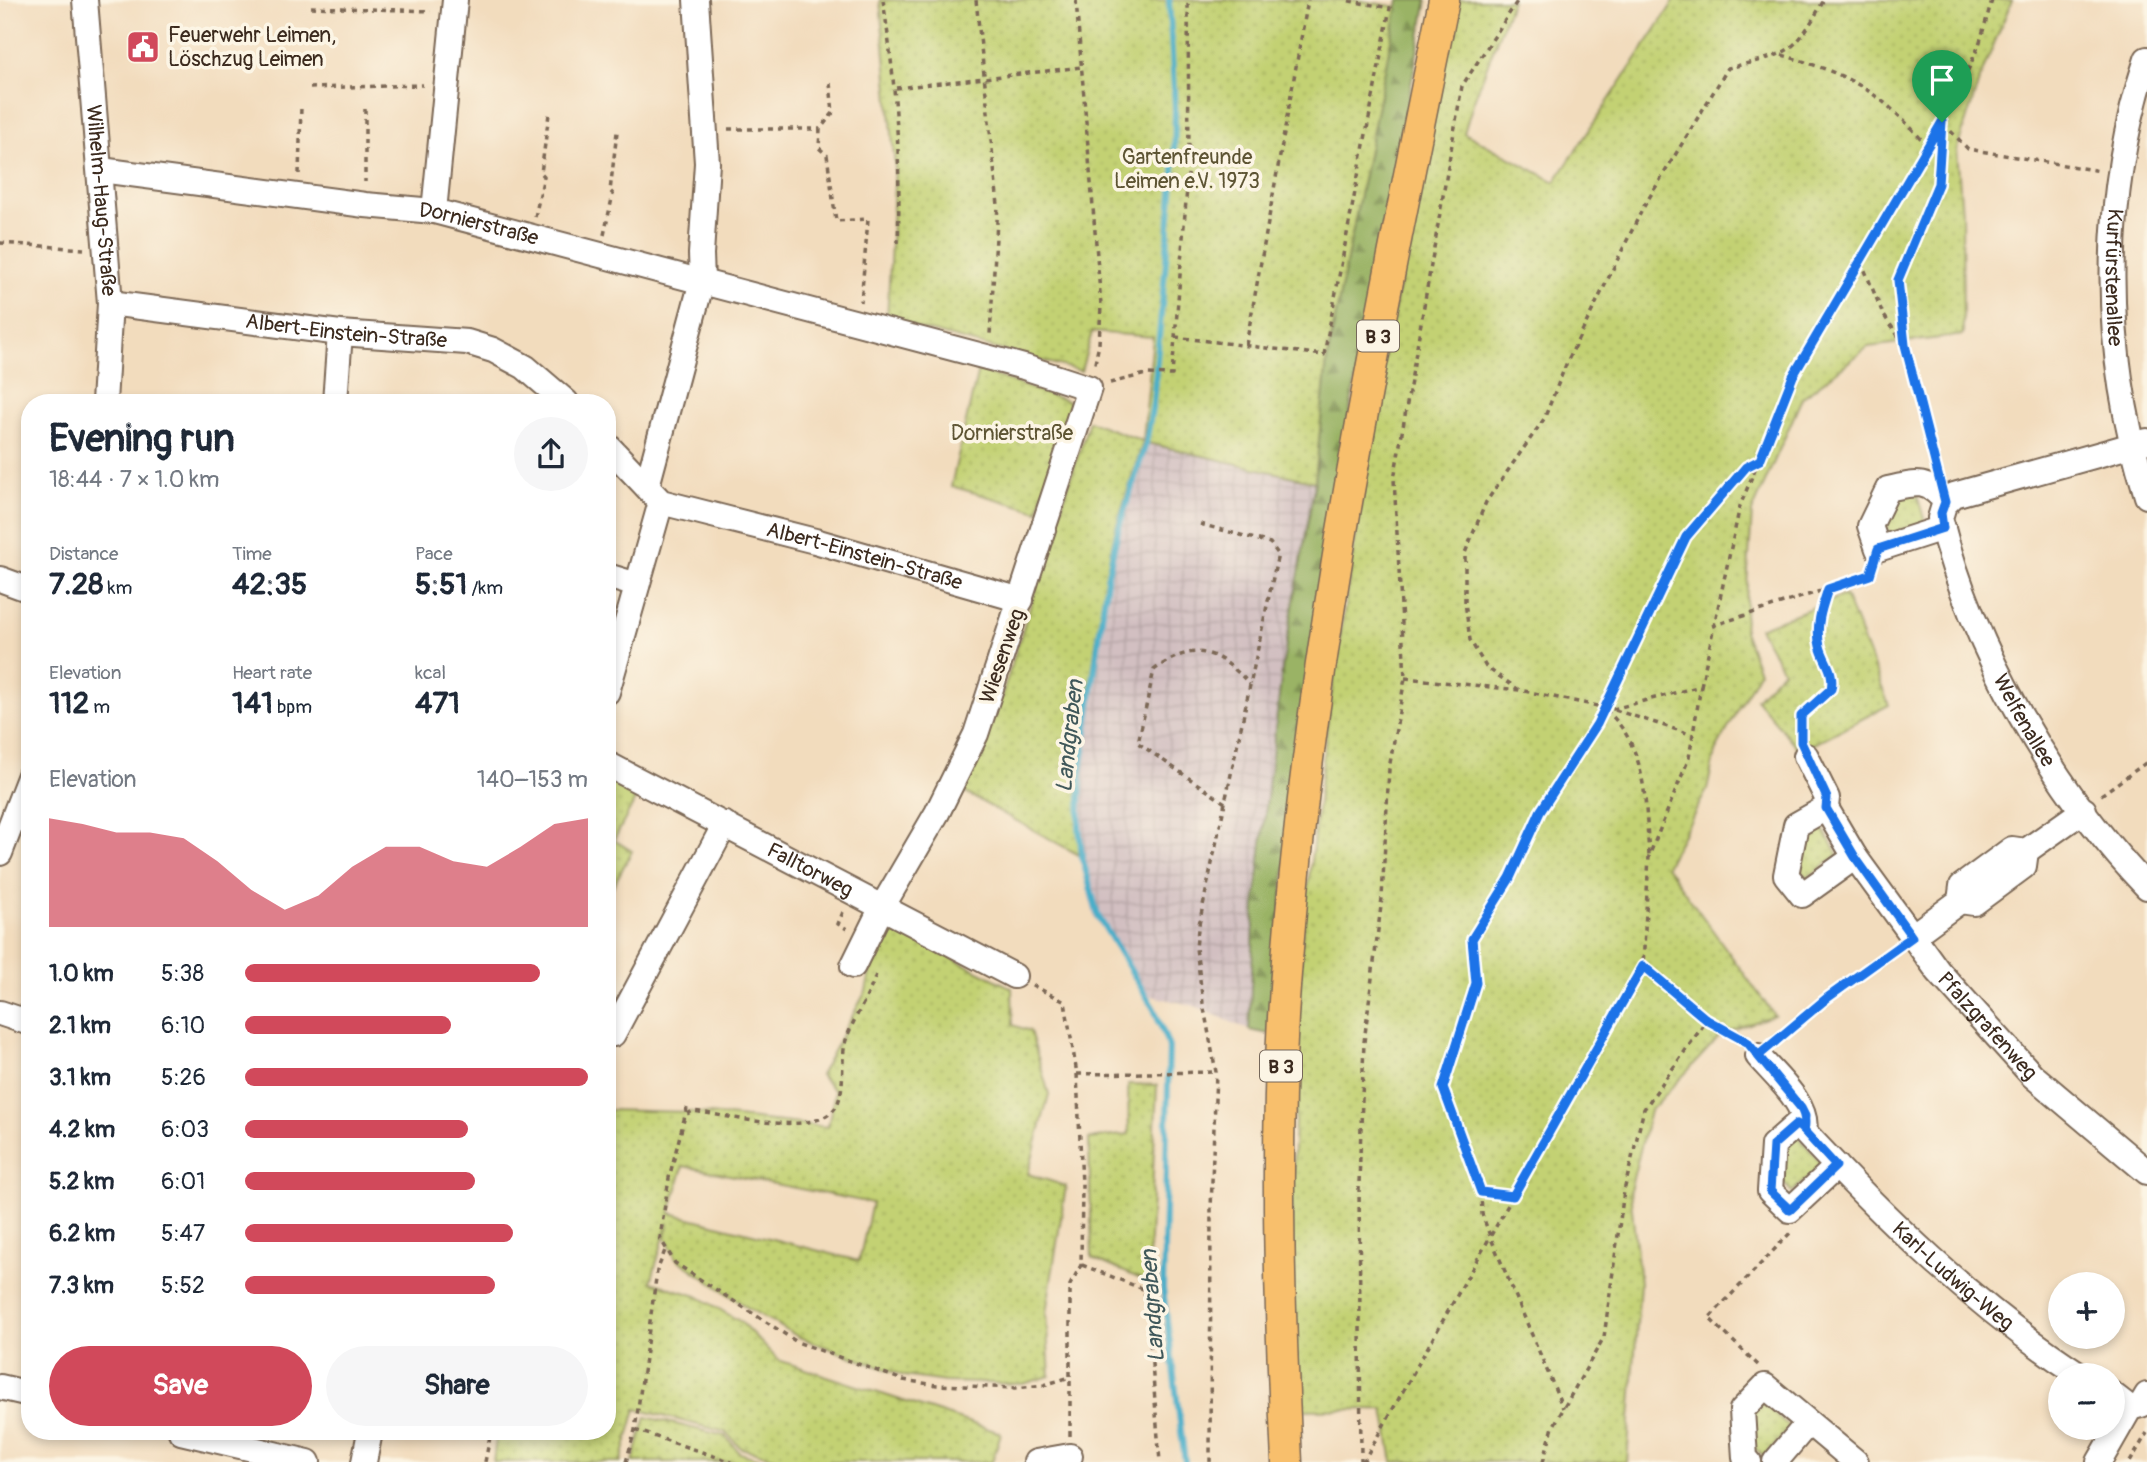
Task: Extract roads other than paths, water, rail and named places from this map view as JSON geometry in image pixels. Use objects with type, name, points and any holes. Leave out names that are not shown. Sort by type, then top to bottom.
[{"type":"main road","name":"B 3","points":[[1287,1462],[1279,1298],[1278,1163],[1283,1016],[1294,890],[1320,673],[1385,296],[1444,0]]},
{"type":"street","name":"Wilhelm-Haug-Straße","points":[[85,0],[110,171],[107,251],[110,303],[104,394]]},
{"type":"street","points":[[616,660],[637,585],[654,494],[702,281],[701,254],[707,163],[696,0]]},
{"type":"street","points":[[434,211],[454,6]]},
{"type":"street","name":"Kurfürstenallee","points":[[2147,59],[2131,117],[2120,174],[2113,246],[2113,316],[2122,393],[2140,444],[2147,496]]},
{"type":"street","name":"Dornierstraße","points":[[110,171],[298,197],[434,211],[1065,378],[1089,388]]},
{"type":"street","name":"Albert-Einstein-Straße","points":[[110,303],[341,333],[467,342],[493,350],[525,367],[557,394]]},
{"type":"street","points":[[336,394],[341,333]]},
{"type":"street","name":"Wiesenweg","points":[[853,966],[881,909],[937,813],[976,734],[1089,388]]},
{"type":"street","points":[[1943,528],[1878,549],[1870,526],[1888,489],[1918,482],[1936,490],[1944,500],[1959,493],[2140,444]]},
{"type":"street","points":[[616,454],[654,494]]},
{"type":"street","name":"Albert-Einstein-Straße","points":[[654,494],[1021,600]]},
{"type":"street","name":"Welfenallee","points":[[1944,500],[1941,513],[1943,528],[1978,624],[2004,681],[2035,737],[2083,810],[2147,887]]},
{"type":"street","points":[[0,579],[21,587]]},
{"type":"street","points":[[616,579],[637,585]]},
{"type":"street","name":"Pfalzgrafenweg","points":[[1806,756],[1827,798],[1826,808],[1855,857],[1912,937],[1967,1007],[2012,1056],[2078,1117],[2147,1172]]},
{"type":"street","name":"Falltorweg","points":[[616,769],[1014,976]]},
{"type":"street","points":[[0,853],[17,800]]},
{"type":"street","points":[[1826,808],[1796,825],[1786,874],[1802,895],[1855,857]]},
{"type":"street","points":[[1912,937],[1960,901],[1962,886],[2012,849],[2026,852],[2083,810]]},
{"type":"street","points":[[616,1028],[724,824]]},
{"type":"street","points":[[0,1013],[21,1020]]},
{"type":"street","name":"Karl-Ludwig-Weg","points":[[1758,1056],[1801,1108],[1805,1116],[1804,1131],[1836,1166],[1946,1272],[2065,1363]]},
{"type":"street","points":[[1804,1131],[1797,1124],[1773,1145],[1770,1191],[1790,1210],[1836,1166]]},
{"type":"street","points":[[1749,1462],[1745,1458],[1742,1410],[1765,1386],[1856,1462]]},
{"type":"street","points":[[0,1387],[21,1392]]},
{"type":"street","points":[[2099,1462],[2130,1399]]},
{"type":"street","points":[[1775,1462],[1808,1423]]},
{"type":"street","points":[[215,1440],[308,1462]]},
{"type":"street","points":[[364,1462],[368,1440]]},
{"type":"street","points":[[1036,1462],[1070,1454]]},
{"type":"waterway","name":"Landgraben","points":[[1169,0],[1175,108],[1174,172],[1153,403],[1146,443],[1118,530],[1107,579],[1081,771],[1079,826],[1082,857],[1098,916],[1154,1009],[1169,1047],[1163,1289],[1185,1462]]},
{"type":"place","name":"Feuerwehr Leimen, Löschzug Leimen","points":[[143,47]]},
{"type":"park label","name":"Gartenfreunde Leimen e.V. 1973","points":[[1187,169]]}]
